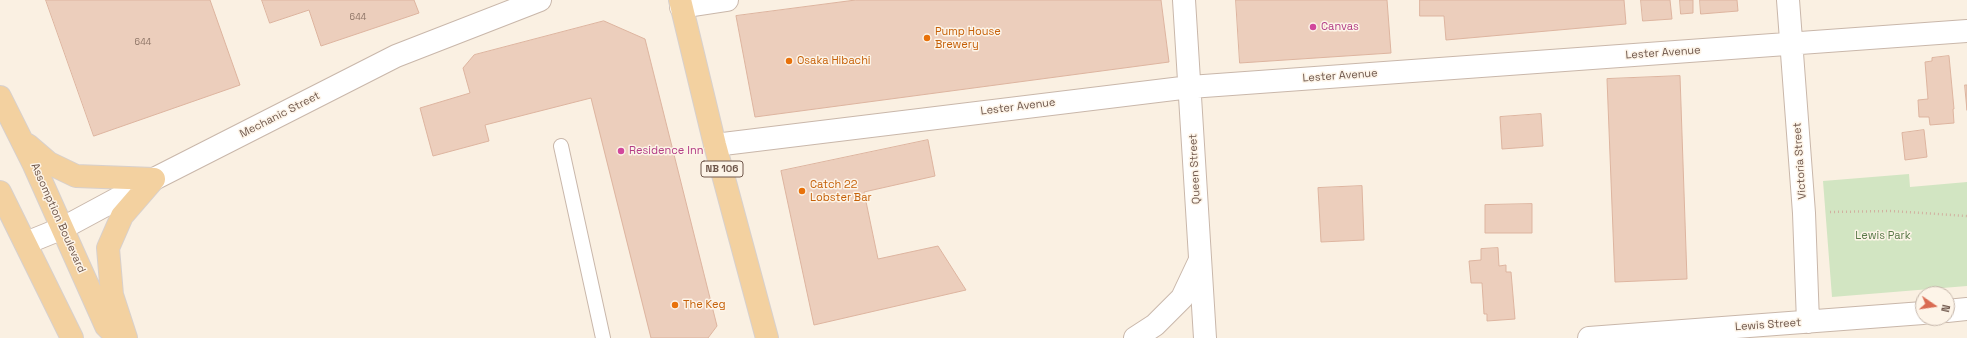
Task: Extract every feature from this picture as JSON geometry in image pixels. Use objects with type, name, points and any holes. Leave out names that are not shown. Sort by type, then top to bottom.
[{"type":"main road","name":"NB 106","points":[[681,4],[715,145],[767,338]]},
{"type":"main road","name":"Assomption Boulevard","points":[[0,97],[23,140],[106,326],[118,338]]},
{"type":"main road","points":[[23,140],[49,163],[76,176],[154,179]]},
{"type":"main road","points":[[126,338],[112,295],[108,248],[122,216],[128,212],[154,179]]},
{"type":"main road","points":[[0,192],[72,338]]},
{"type":"street","name":"Mechanic Street","points":[[26,243],[63,228],[154,179],[396,56],[540,0]]},
{"type":"street","points":[[681,4],[727,0]]},
{"type":"street","name":"Queen Street","points":[[1184,0],[1204,338]]},
{"type":"street","name":"Victoria Street","points":[[1788,0],[1804,213],[1808,322]]},
{"type":"street","name":"Lester Avenue","points":[[715,145],[1190,87],[1967,31]]},
{"type":"street","points":[[1135,338],[1155,325],[1182,298],[1200,259]]},
{"type":"street","points":[[1955,310],[1967,309]]},
{"type":"street","name":"Lewis Street","points":[[1589,338],[1915,314]]},
{"type":"lane","points":[[561,146],[603,338]]},
{"type":"path","points":[[1804,213],[1892,210],[1967,216]]},
{"type":"green space","name":"Lewis Park","points":[[1909,174],[1910,187],[1967,182],[1967,286],[1915,286],[1915,290],[1832,297],[1823,181]]},
{"type":"building","points":[[46,0],[210,0],[240,85],[94,136]]},
{"type":"building","points":[[262,0],[414,0],[419,13],[321,46],[309,10],[270,23]]},
{"type":"building","points":[[856,0],[1161,0],[1169,62],[755,117],[736,16]]},
{"type":"building","name":"Canvas","points":[[1236,0],[1387,0],[1391,53],[1240,63]]},
{"type":"building","points":[[1420,0],[1624,0],[1626,24],[1446,40],[1444,16],[1420,16]]},
{"type":"building","points":[[1641,0],[1670,0],[1672,19],[1643,21]]},
{"type":"building","points":[[1680,0],[1693,0],[1693,13],[1681,14]]},
{"type":"building","points":[[1700,0],[1737,0],[1738,11],[1701,14]]},
{"type":"building","points":[[604,21],[645,39],[717,326],[708,338],[651,338],[591,98],[485,125],[489,141],[433,156],[420,108],[470,93],[463,68],[474,55]]},
{"type":"building","points":[[1949,56],[1954,123],[1930,125],[1929,117],[1919,117],[1918,100],[1928,99],[1925,62],[1932,61],[1932,58]]},
{"type":"building","points":[[1680,76],[1687,279],[1615,282],[1607,79]]},
{"type":"building","points":[[1965,85],[1967,85],[1967,110]]},
{"type":"building","points":[[1541,114],[1543,146],[1502,149],[1500,117]]},
{"type":"building","points":[[1924,130],[1927,157],[1905,160],[1902,133]]},
{"type":"building","points":[[928,140],[935,176],[864,192],[878,259],[938,246],[966,290],[814,325],[781,171]]},
{"type":"building","points":[[1362,186],[1364,240],[1321,242],[1318,188]]},
{"type":"building","points":[[1532,204],[1532,233],[1485,233],[1485,205]]},
{"type":"building","points":[[1498,248],[1499,266],[1506,265],[1506,272],[1511,272],[1515,319],[1487,321],[1487,314],[1484,314],[1482,283],[1471,283],[1469,261],[1481,260],[1481,249]]},
{"type":"place","name":"Canvas","points":[[1313,27]]},
{"type":"place","name":"Pump House Brewery","points":[[927,38]]},
{"type":"place","name":"Osaka Hibachi","points":[[789,61]]},
{"type":"place","name":"Residence Inn","points":[[621,151]]},
{"type":"place","name":"Catch 22 Lobster Bar","points":[[802,191]]},
{"type":"place","name":"The Keg","points":[[675,305]]}]
